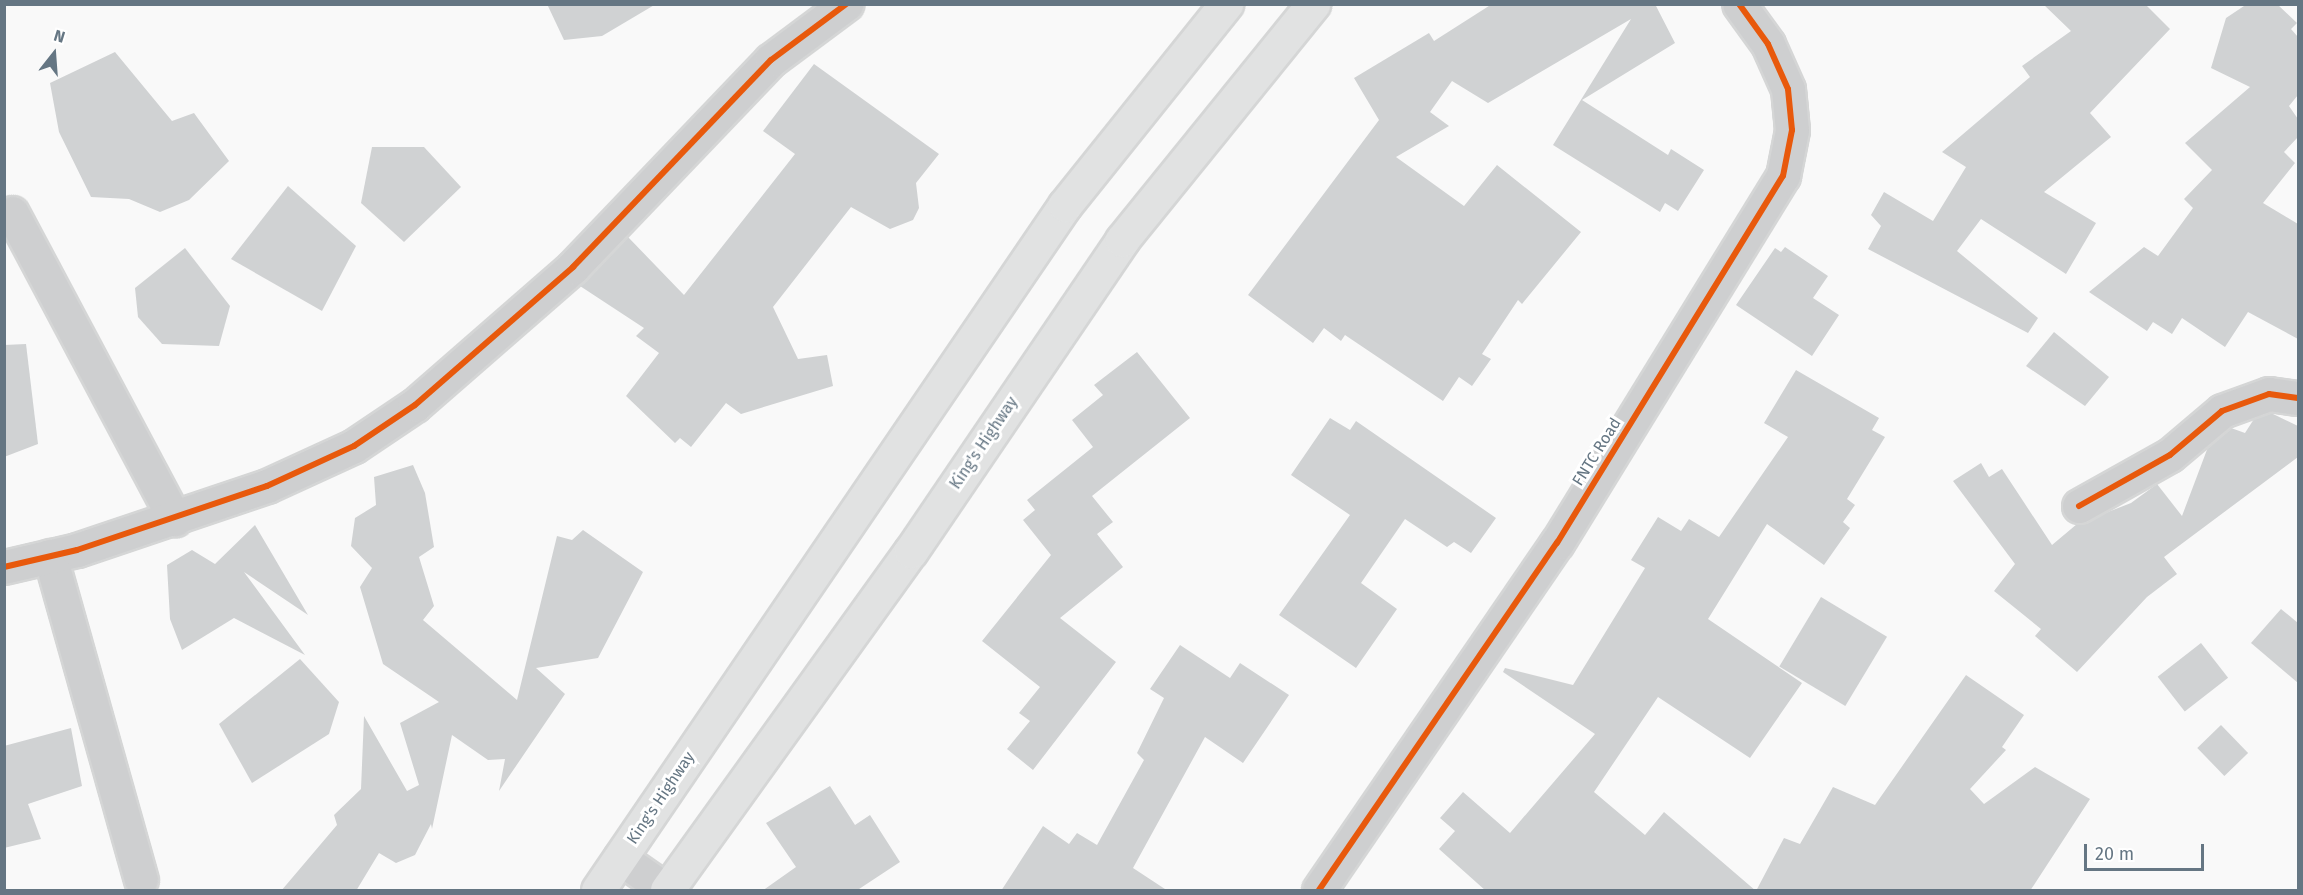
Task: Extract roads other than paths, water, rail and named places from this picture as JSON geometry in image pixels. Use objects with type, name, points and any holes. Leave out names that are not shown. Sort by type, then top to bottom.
[{"type":"highway","name":"King's Highway","points":[[598,891],[1065,205],[1226,4]]},
{"type":"highway","name":"King's Highway","points":[[666,891],[911,551],[1122,240],[1313,4]]},
{"type":"street","points":[[4,567],[50,556],[175,519],[313,466],[415,405],[573,267],[771,60],[846,4]]},
{"type":"street","name":"FNTC Road","points":[[1319,891],[1557,543],[1784,176],[1792,130],[1788,89],[1768,44],[1739,4]]},
{"type":"street","points":[[12,213],[175,519]]},
{"type":"street","points":[[2079,506],[2170,455],[2222,411],[2269,394],[2298,398]]},
{"type":"street","points":[[50,556],[141,879]]},
{"type":"street","points":[[620,858],[666,891]]}]
